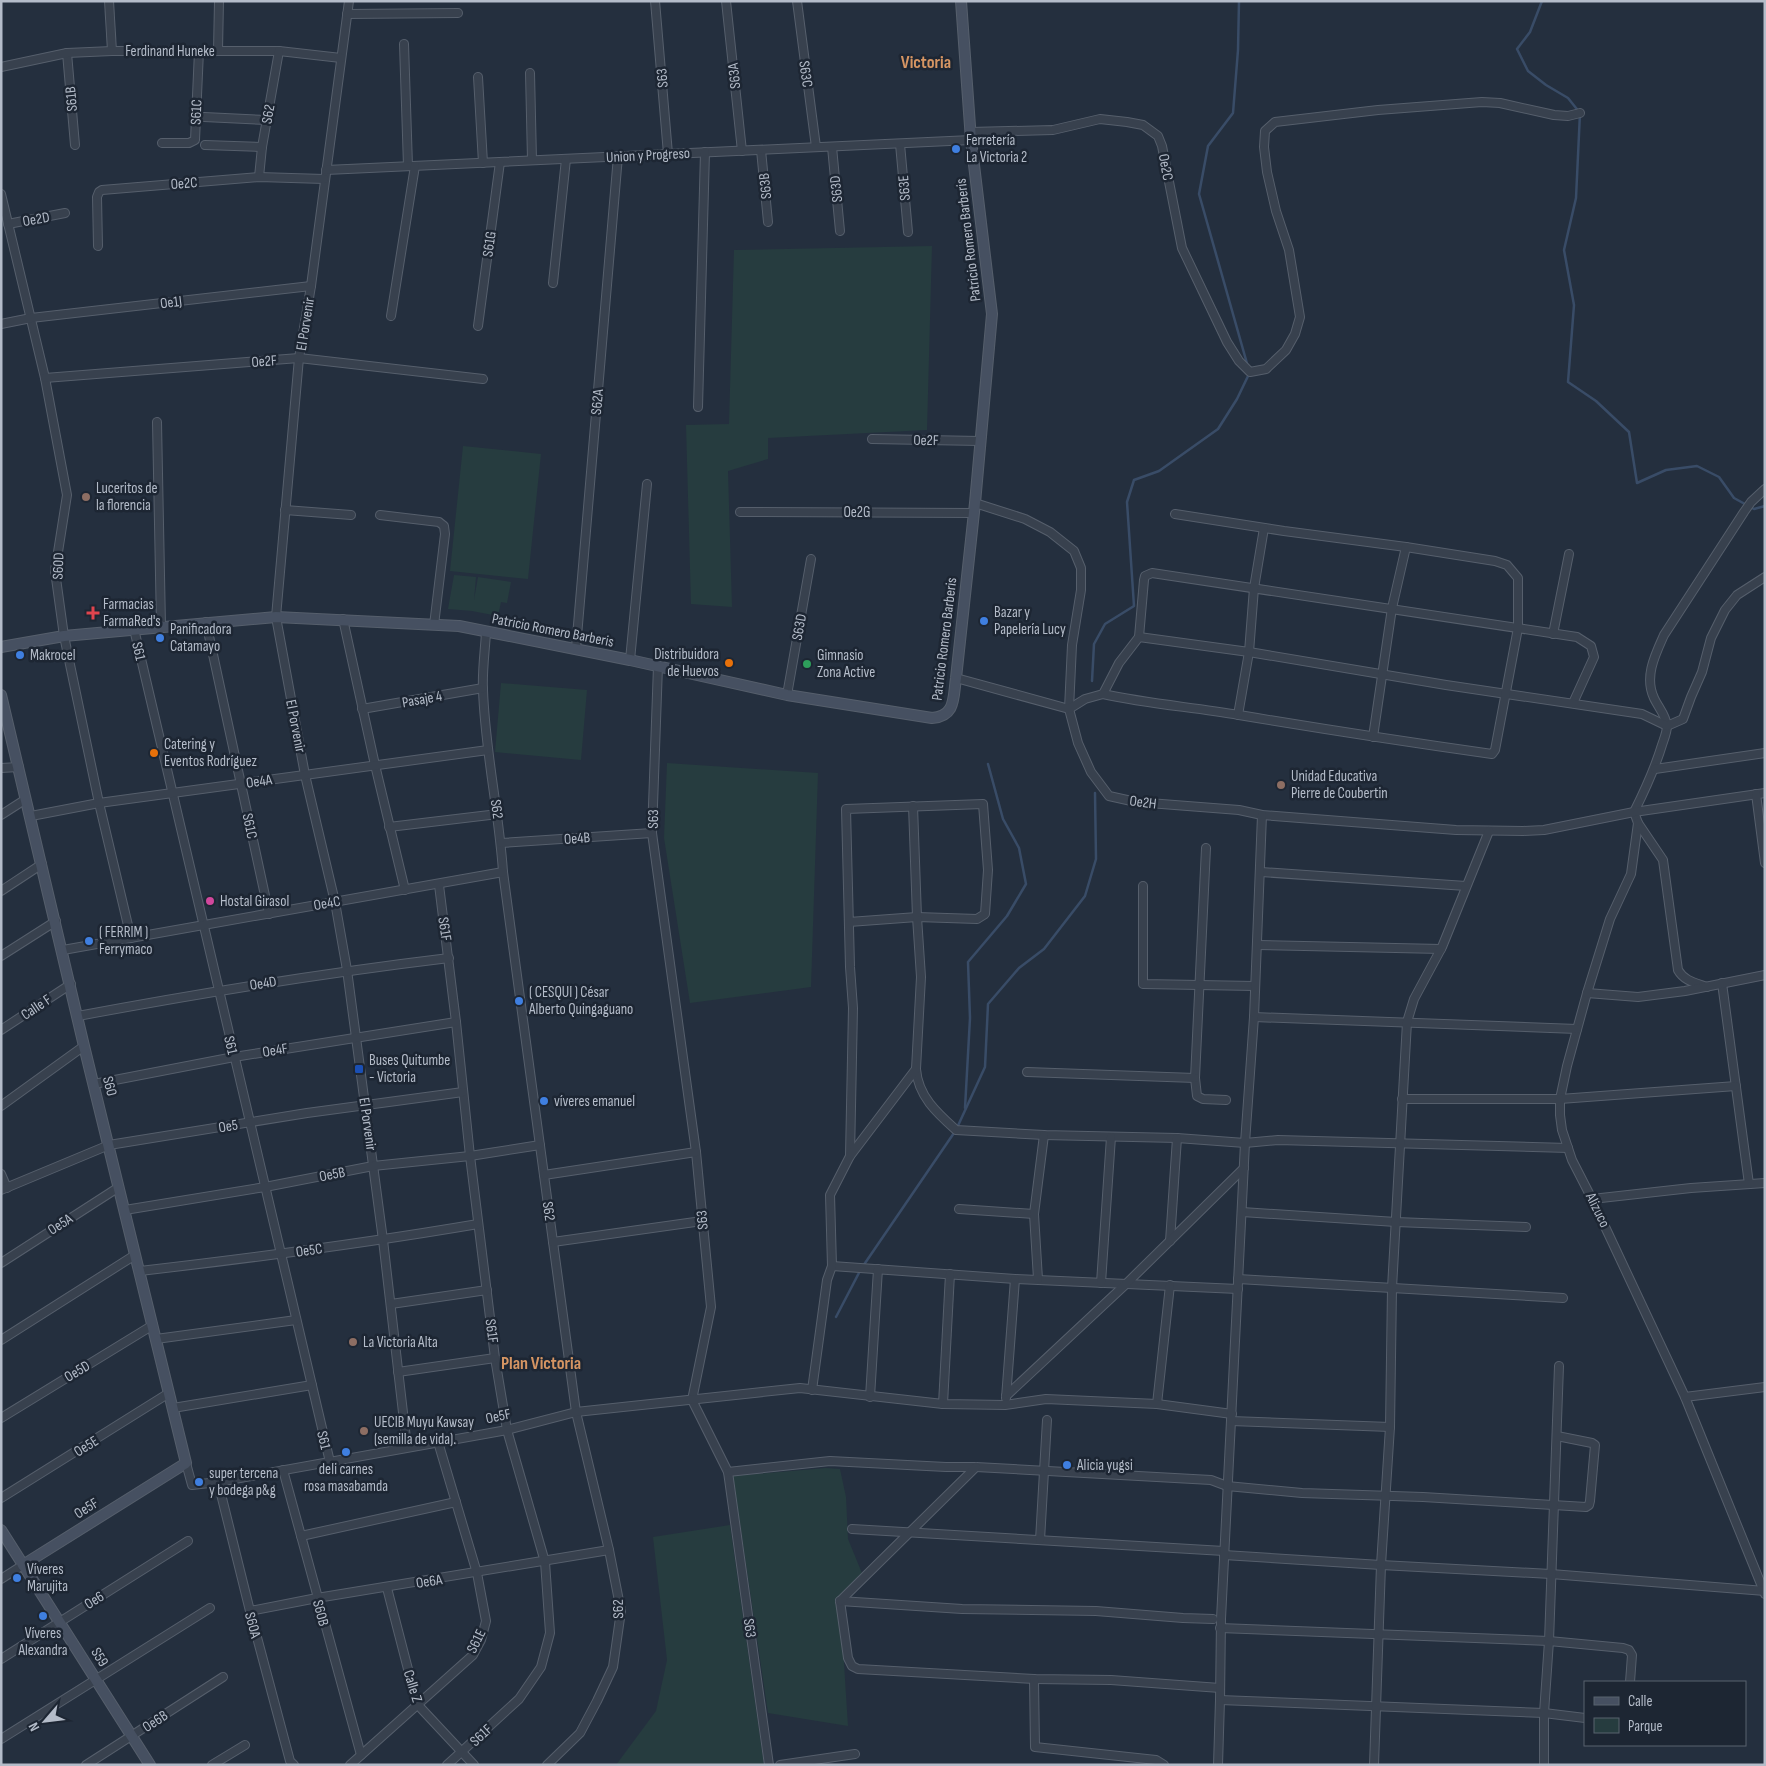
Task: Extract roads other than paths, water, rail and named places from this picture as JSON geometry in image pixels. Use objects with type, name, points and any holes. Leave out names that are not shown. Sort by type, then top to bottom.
[{"type":"street","points":[[108,1],[112,51]]},
{"type":"street","points":[[218,50],[219,1]]},
{"type":"street","name":"El Porvenir","points":[[349,1],[311,286],[299,358],[276,617],[305,775],[335,902],[347,970],[383,1240],[407,1448]]},
{"type":"street","name":"S63","points":[[656,1],[668,154]]},
{"type":"street","name":"S63A","points":[[726,1],[742,151]]},
{"type":"street","name":"S63C","points":[[796,1],[816,147]]},
{"type":"street","name":"Patricio Romero Barberis","points":[[1,647],[64,636],[276,617],[460,626],[576,648],[787,696],[938,718],[949,712],[952,706],[956,678],[992,314],[970,136],[961,1]]},
{"type":"street","points":[[347,14],[458,12]]},
{"type":"street","points":[[391,316],[411,166],[404,44]]},
{"type":"street","name":"Ferdinand Huneke","points":[[1,67],[67,53],[112,51],[279,51],[341,58]]},
{"type":"street","name":"S62","points":[[259,178],[262,147],[279,51]]},
{"type":"street","name":"S61C","points":[[162,143],[189,143],[195,140],[199,52]]},
{"type":"street","name":"S61B","points":[[67,53],[75,146]]},
{"type":"street","points":[[530,73],[532,160]]},
{"type":"street","points":[[478,77],[483,163]]},
{"type":"street","name":"Oe2C","points":[[970,136],[1053,130],[1100,119],[1143,125],[1151,130],[1158,136],[1162,146],[1182,248],[1227,342],[1239,361],[1250,372],[1266,369],[1286,350],[1295,334],[1300,317],[1288,250],[1267,172],[1264,147],[1265,131],[1275,122],[1378,110],[1482,102],[1500,103],[1554,115],[1568,116],[1580,112]]},
{"type":"street","points":[[204,117],[267,120]]},
{"type":"street","name":"Union y Progreso","points":[[326,170],[900,144],[970,136]]},
{"type":"street","name":"S63E","points":[[900,144],[908,232]]},
{"type":"street","points":[[204,145],[262,147]]},
{"type":"street","name":"S63D","points":[[832,147],[840,231]]},
{"type":"street","name":"S63B","points":[[761,150],[768,222]]},
{"type":"street","points":[[698,407],[705,152]]},
{"type":"street","name":"S62A","points":[[576,648],[618,156]]},
{"type":"street","points":[[553,283],[566,159]]},
{"type":"street","name":"S61G","points":[[478,326],[500,162]]},
{"type":"street","name":"Oe2C","points":[[98,246],[98,196],[102,190],[259,178],[324,179]]},
{"type":"street","name":"S60D","points":[[1,194],[45,378],[67,495],[55,571],[64,636],[99,803],[131,938]]},
{"type":"street","name":"Oe2D","points":[[8,224],[65,213]]},
{"type":"street","name":"Oe1J","points":[[1,324],[31,318],[311,286]]},
{"type":"street","name":"Oe2F","points":[[45,378],[299,358],[483,379]]},
{"type":"street","points":[[156,422],[161,626]]},
{"type":"street","name":"Oe2F","points":[[872,439],[980,441]]},
{"type":"street","points":[[630,660],[646,484]]},
{"type":"street","points":[[1634,812],[1655,769],[1667,726],[1664,716],[1653,697],[1650,684],[1650,673],[1655,655],[1664,635],[1744,512],[1751,502],[1765,489]]},
{"type":"street","name":"Oe2G","points":[[740,512],[974,508]]},
{"type":"street","name":"Oe2H","points":[[974,508],[1025,519],[1050,532],[1074,552],[1081,568],[1081,590],[1072,645],[1069,709],[1078,743],[1091,772],[1108,796],[1136,802],[1239,810],[1262,815],[1488,831],[1544,830],[1634,812],[1761,794]]},
{"type":"street","points":[[285,510],[351,515]]},
{"type":"street","points":[[956,678],[1069,709],[1084,699],[1103,694],[1137,701],[1492,754],[1496,750],[1518,628],[1518,578],[1507,565],[1495,561],[1406,547],[1175,514]]},
{"type":"street","points":[[380,515],[439,522],[444,526],[445,534],[434,625]]},
{"type":"street","points":[[1238,715],[1249,652],[1254,588],[1264,528]]},
{"type":"street","points":[[1373,737],[1392,608],[1406,547]]},
{"type":"street","points":[[1553,634],[1569,554]]},
{"type":"street","name":"S63D","points":[[787,696],[811,559]]},
{"type":"street","points":[[1103,694],[1119,663],[1139,637],[1144,580],[1148,574],[1152,573],[1577,637],[1591,646],[1594,657],[1573,703]]},
{"type":"street","points":[[1139,637],[1249,652],[1642,714],[1667,726],[1683,720],[1702,672],[1713,632],[1725,610],[1737,595],[1765,577]]},
{"type":"street","points":[[343,619],[362,709],[405,890]]},
{"type":"street","name":"S61C","points":[[206,622],[269,914]]},
{"type":"street","name":"S61","points":[[134,629],[330,1462]]},
{"type":"street","name":"S62","points":[[486,632],[482,688],[488,750],[576,1412],[609,1550],[621,1611],[612,1666],[597,1701],[580,1733],[547,1765]]},
{"type":"street","name":"S63","points":[[658,666],[652,833],[696,1152],[711,1306],[692,1400],[728,1472],[770,1765]]},
{"type":"street","name":"Pasaje 4","points":[[362,709],[482,688]]},
{"type":"street","name":"S60","points":[[1,695],[63,950],[84,1046],[192,1485]]},
{"type":"street","name":"Oe4A","points":[[31,816],[99,803],[488,750]]},
{"type":"street","points":[[1655,769],[1765,753]]},
{"type":"street","points":[[1,768],[18,766]]},
{"type":"street","points":[[1761,794],[1765,863]]},
{"type":"street","points":[[1,815],[26,799]]},
{"type":"street","points":[[849,922],[917,917],[977,920],[984,914],[988,870],[983,804],[846,809],[849,922],[853,1008],[850,1156]]},
{"type":"street","points":[[913,806],[920,977],[916,1076],[926,1100],[956,1130],[1044,1135],[1177,1138],[1246,1144],[1278,1140],[1568,1148]]},
{"type":"street","name":"Alizuco","points":[[1634,812],[1638,823],[1631,874],[1610,919],[1567,1066],[1560,1099],[1562,1130],[1572,1160],[1684,1397],[1764,1592]]},
{"type":"street","points":[[389,827],[498,814]]},
{"type":"street","points":[[1218,1765],[1220,1628],[1244,1168],[1258,945],[1262,815]]},
{"type":"street","points":[[1638,823],[1663,860],[1678,970],[1681,976],[1707,987]]},
{"type":"street","points":[[1374,1765],[1384,1496],[1390,1427],[1392,1288],[1402,1099],[1409,1011],[1441,949],[1488,831]]},
{"type":"street","name":"Oe4B","points":[[501,844],[652,833]]},
{"type":"street","points":[[1206,848],[1195,1078],[1198,1096],[1203,1099],[1226,1100]]},
{"type":"street","points":[[1,891],[42,864]]},
{"type":"street","name":"Oe4C","points":[[63,950],[439,885],[503,872]]},
{"type":"street","points":[[1260,872],[1466,886]]},
{"type":"street","name":"S61F","points":[[439,885],[495,1358],[508,1430],[545,1562],[550,1633],[541,1667],[519,1699],[447,1765]]},
{"type":"street","points":[[1143,886],[1143,984],[1255,986]]},
{"type":"street","points":[[1,956],[56,921]]},
{"type":"street","points":[[1258,945],[1441,949]]},
{"type":"street","name":"Oe4D","points":[[78,1016],[218,990],[347,970],[449,958]]},
{"type":"street","points":[[1587,993],[1638,997],[1685,991],[1765,975]]},
{"type":"street","points":[[1722,983],[1749,1184]]},
{"type":"street","name":"Calle F","points":[[1,1030],[71,984]]},
{"type":"street","points":[[1254,1017],[1577,1029]]},
{"type":"street","name":"Oe4F","points":[[94,1084],[234,1057],[456,1022]]},
{"type":"street","points":[[1,1106],[84,1046]]},
{"type":"street","points":[[812,1390],[827,1280],[832,1266],[830,1195],[850,1156],[916,1069]]},
{"type":"street","points":[[1027,1072],[1195,1078]]},
{"type":"street","points":[[1402,1099],[1560,1099],[1736,1086]]},
{"type":"street","name":"Oe5","points":[[4,1189],[109,1144],[365,1104],[463,1092]]},
{"type":"street","points":[[1038,1279],[1034,1214],[1044,1135]]},
{"type":"street","points":[[1101,1283],[1111,1137]]},
{"type":"street","points":[[1170,1241],[1177,1138]]},
{"type":"street","name":"Oe5B","points":[[125,1210],[265,1187],[373,1166],[470,1156],[540,1145]]},
{"type":"street","points":[[544,1175],[696,1152]]},
{"type":"street","points":[[1006,1396],[1126,1284],[1244,1168]]},
{"type":"street","points":[[1,1174],[4,1189]]},
{"type":"street","points":[[1592,1199],[1691,1188],[1765,1183]]},
{"type":"street","name":"Oe5A","points":[[1,1263],[119,1186]]},
{"type":"street","points":[[959,1208],[1034,1214]]},
{"type":"street","points":[[1242,1212],[1396,1222],[1526,1226]]},
{"type":"street","points":[[553,1242],[702,1221]]},
{"type":"street","name":"Oe5C","points":[[140,1271],[383,1240],[478,1224]]},
{"type":"street","points":[[1,1340],[135,1255]]},
{"type":"street","points":[[832,1266],[1015,1279],[1238,1289]]},
{"type":"street","points":[[870,1397],[878,1269]]},
{"type":"street","points":[[942,1404],[950,1274]]},
{"type":"street","points":[[1005,1405],[1015,1279]]},
{"type":"street","points":[[1238,1279],[1563,1298]]},
{"type":"street","points":[[1157,1404],[1170,1285]]},
{"type":"street","points":[[391,1304],[487,1290]]},
{"type":"street","points":[[156,1338],[296,1320]]},
{"type":"street","name":"Oe5D","points":[[1,1418],[152,1325]]},
{"type":"street","points":[[398,1372],[495,1358]]},
{"type":"street","points":[[1544,1765],[1544,1713],[1549,1641],[1559,1366]]},
{"type":"street","points":[[173,1408],[312,1385]]},
{"type":"street","points":[[1684,1397],[1765,1387]]},
{"type":"street","name":"Oe5F","points":[[192,1485],[218,1482],[508,1430],[576,1412],[800,1388],[942,1404],[1005,1405],[1046,1399],[1157,1404],[1232,1418],[1390,1427]]},
{"type":"street","name":"Oe5E","points":[[1,1498],[169,1393]]},
{"type":"street","points":[[1040,1540],[1047,1420]]},
{"type":"street","points":[[728,1472],[830,1461],[1211,1480],[1227,1486],[1302,1492],[1586,1507],[1589,1505],[1595,1449],[1592,1443],[1557,1436]]},
{"type":"street","name":"S61E","points":[[350,1765],[472,1655],[481,1640],[486,1621],[477,1573],[438,1442]]},
{"type":"street","name":"Oe5F","points":[[1,1579],[186,1462]]},
{"type":"street","points":[[840,1601],[976,1467]]},
{"type":"street","name":"S60B","points":[[283,1470],[361,1755]]},
{"type":"street","name":"S60A","points":[[218,1482],[290,1761],[294,1765]]},
{"type":"street","points":[[301,1536],[456,1502]]},
{"type":"street","points":[[852,1529],[1040,1540],[1381,1565],[1551,1574],[1764,1592]]},
{"type":"street","name":"S59","points":[[1,1530],[150,1765]]},
{"type":"street","name":"Oe6","points":[[1,1659],[188,1542]]},
{"type":"street","name":"Oe6A","points":[[250,1611],[317,1598],[609,1550]]},
{"type":"street","name":"Calle Z","points":[[387,1588],[417,1704],[474,1765]]},
{"type":"street","points":[[840,1601],[962,1609],[1096,1611],[1213,1619]]},
{"type":"street","points":[[840,1601],[848,1658],[852,1666],[858,1669],[1034,1679],[1111,1680],[1220,1688]]},
{"type":"street","points":[[1,1739],[210,1608]]},
{"type":"street","points":[[1220,1628],[1549,1641],[1623,1648],[1629,1650],[1632,1655],[1630,1681]]},
{"type":"street","name":"Oe6B","points":[[86,1765],[223,1677]]},
{"type":"street","points":[[1034,1679],[1035,1747],[1156,1760],[1164,1765]]},
{"type":"street","points":[[1220,1700],[1544,1713],[1584,1718]]},
{"type":"street","points":[[212,1765],[245,1745]]},
{"type":"street","points":[[780,1765],[855,1754]]},
{"type":"waterway","points":[[1239,1],[1238,50],[1233,113],[1208,146],[1199,194],[1248,367]]},
{"type":"waterway","points":[[1542,1],[1530,32],[1517,49],[1528,71],[1546,85],[1568,98],[1580,113],[1576,198],[1564,250],[1574,305],[1568,382],[1596,401],[1629,432],[1637,483],[1666,470],[1697,466],[1719,477],[1734,498],[1754,509],[1765,506]]},
{"type":"waterway","points":[[1092,681],[1094,644],[1105,624],[1134,606],[1127,502],[1134,480],[1159,471],[1218,429],[1237,399],[1249,374]]},
{"type":"waterway","points":[[965,1108],[970,1018],[968,962],[1007,916],[1026,884],[1019,848],[1003,819],[988,764]]},
{"type":"waterway","points":[[836,1317],[861,1269],[956,1130],[985,1067],[988,1004],[1019,968],[1044,949],[1085,896],[1096,859],[1095,793]]},
{"type":"place","name":"Ferretería La Victoria 2","points":[[956,149]]},
{"type":"place","name":"Luceritos de la florencia","points":[[86,497]]},
{"type":"place","name":"Farmacias FarmaRed's","points":[[93,613]]},
{"type":"place","name":"Bazar y Papelería Lucy","points":[[984,621]]},
{"type":"place","name":"Panificadora Catamayo","points":[[160,638]]},
{"type":"place","name":"Makrocel","points":[[20,655]]},
{"type":"place","name":"Distribuidora de Huevos","points":[[729,663]]},
{"type":"place","name":"Gimnasio Zona Active","points":[[807,664]]},
{"type":"place","name":"Catering y Eventos Rodríguez","points":[[154,753]]},
{"type":"place","name":"Unidad Educativa Pierre de Coubertin","points":[[1281,785]]},
{"type":"place","name":"Hostal Girasol","points":[[210,901]]},
{"type":"place","name":"( FERRIM ) Ferrymaco","points":[[89,941]]},
{"type":"place","name":"( CESQUI ) César Alberto Quingaguano","points":[[519,1001]]},
{"type":"place","name":"Buses Quitumbe - Victoria","points":[[359,1069]]},
{"type":"place","name":"víveres emanuel","points":[[544,1101]]},
{"type":"place","name":"La Victoria Alta","points":[[353,1342]]},
{"type":"place","name":"UECIB Muyu Kawsay (semilla de vida).","points":[[364,1431]]},
{"type":"place","name":"deli carnes rosa masabamda","points":[[346,1452]]},
{"type":"place","name":"Alicia yugsi","points":[[1067,1465]]},
{"type":"place","name":"super tercena y bodega p&g","points":[[199,1482]]},
{"type":"place","name":"Víveres Marujita","points":[[17,1578]]},
{"type":"place","name":"Víveres Alexandra","points":[[43,1616]]},
{"type":"district","name":"Victoria","points":[[926,62]]},
{"type":"district","name":"Plan Victoria","points":[[541,1363]]}]
